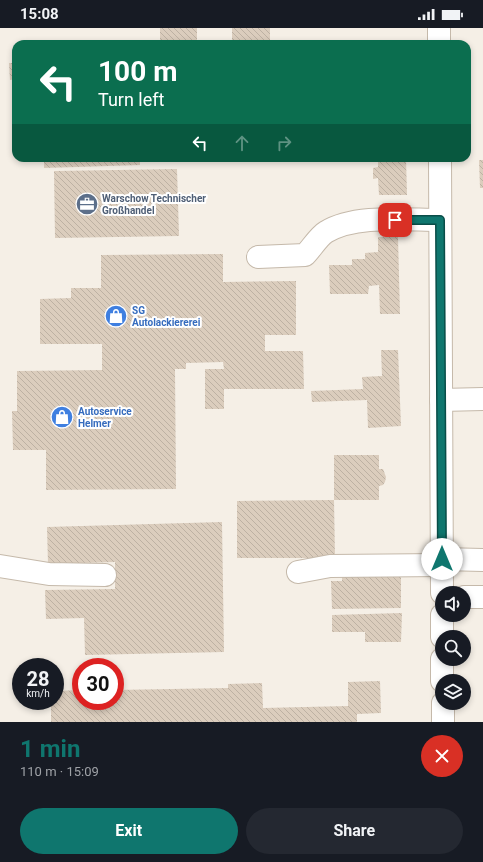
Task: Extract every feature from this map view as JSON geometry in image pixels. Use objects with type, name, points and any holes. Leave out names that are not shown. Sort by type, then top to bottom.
[{"type":"street","points":[[439,28],[439,40]]},
{"type":"street","points":[[440,162],[442,586]]},
{"type":"street","points":[[258,257],[305,255],[324,233],[348,222],[365,220],[440,220]]},
{"type":"street","points":[[441,400],[483,399]]},
{"type":"street","points":[[298,572],[330,566],[483,560]]},
{"type":"street","points":[[0,566],[49,574],[105,575]]},
{"type":"street","points":[[471,596],[483,597]]},
{"type":"street","points":[[443,710],[443,722]]},
{"type":"building","points":[[160,28],[197,28],[197,40],[160,40]]},
{"type":"building","points":[[232,28],[270,28],[270,40],[232,40]]},
{"type":"building","points":[[9,63],[12,63],[12,80],[10,80]]},
{"type":"building","points":[[479,160],[483,160],[483,188],[480,188]]},
{"type":"building","points":[[44,162],[140,162],[140,165],[44,168]]},
{"type":"building","points":[[378,162],[406,162],[407,195],[379,195],[378,178],[373,179],[373,168],[378,167]]},
{"type":"building","points":[[177,169],[179,236],[55,238],[54,171]]},
{"type":"building","points":[[378,237],[398,237],[400,314],[380,314],[379,285],[369,286],[368,294],[330,294],[329,265],[352,265],[352,259],[365,259],[365,253],[378,252]]},
{"type":"building","points":[[223,254],[223,282],[296,281],[296,335],[265,335],[265,351],[303,351],[304,389],[224,389],[224,409],[205,409],[205,369],[224,369],[223,362],[186,363],[186,369],[175,369],[176,489],[46,490],[46,450],[13,450],[12,411],[17,411],[17,371],[102,370],[102,344],[40,344],[40,299],[71,298],[71,288],[101,288],[101,255]]},
{"type":"building","points":[[381,350],[398,350],[401,426],[368,428],[367,400],[312,402],[311,391],[363,389],[362,377],[382,376]]},
{"type":"building","points":[[334,455],[379,455],[379,469],[383,469],[386,477],[383,485],[379,486],[379,500],[334,500]]},
{"type":"building","points":[[334,500],[335,558],[237,558],[237,501]]},
{"type":"building","points":[[222,522],[224,652],[85,655],[84,618],[46,619],[45,590],[115,589],[115,562],[48,564],[47,527]]},
{"type":"building","points":[[401,576],[401,608],[332,609],[331,581],[342,581],[342,577]]},
{"type":"building","points":[[402,613],[401,642],[365,642],[365,632],[332,632],[332,615]]},
{"type":"building","points":[[380,681],[381,713],[357,714],[357,722],[51,722],[51,710],[64,710],[64,691],[72,690],[72,710],[124,710],[124,690],[228,688],[228,684],[262,683],[263,708],[348,706],[348,682]]},
{"type":"place","name":"Warschow Technischer Großhandel","points":[[87,204]]},
{"type":"place","name":"SG Autolackiererei","points":[[116,316]]},
{"type":"place","name":"Autoservice Helmer","points":[[62,417]]},
{"type":"route","points":[[395,220],[440,220],[442,559]]}]
